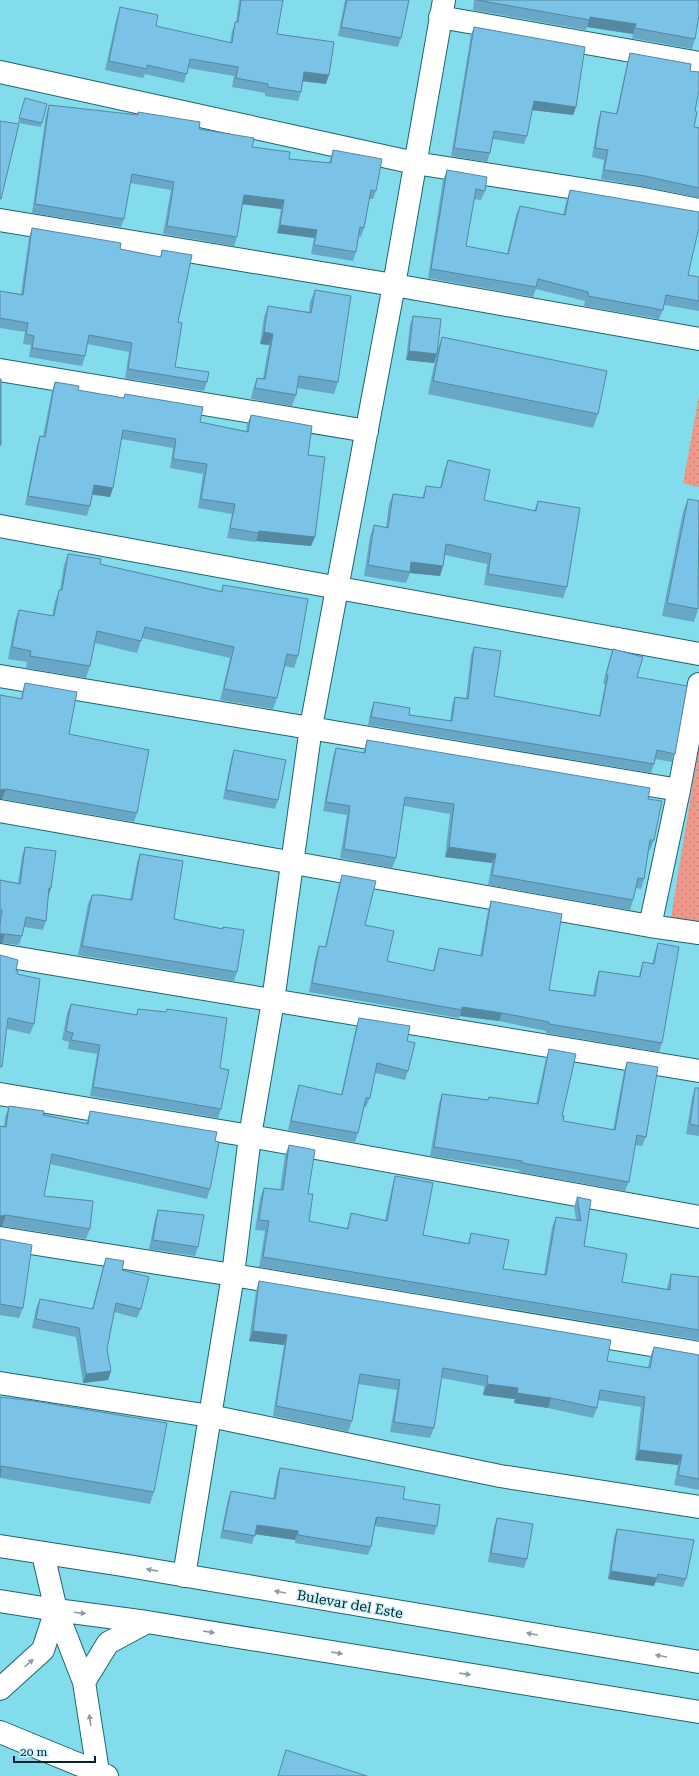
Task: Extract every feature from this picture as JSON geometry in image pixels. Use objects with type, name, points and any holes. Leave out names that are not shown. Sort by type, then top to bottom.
[{"type":"main road","points":[[184,1576],[233,1275],[250,1136],[273,1001],[312,728],[394,285],[442,9],[699,63]]},
{"type":"main road","points":[[0,72],[415,163],[639,198],[699,210]]},
{"type":"main road","points":[[0,220],[394,285],[699,339]]},
{"type":"main road","points":[[0,370],[367,431]]},
{"type":"main road","points":[[0,526],[699,654]]},
{"type":"main road","points":[[0,676],[679,790]]},
{"type":"main road","points":[[650,926],[679,790],[699,684]]},
{"type":"main road","points":[[0,811],[650,926],[699,933]]},
{"type":"main road","points":[[0,954],[273,1001],[699,1071]]},
{"type":"main road","points":[[0,1094],[250,1136],[699,1217]]},
{"type":"main road","points":[[0,1238],[233,1275],[699,1353]]},
{"type":"main road","points":[[0,1383],[210,1416],[500,1476],[699,1507]]},
{"type":"main road","name":"Bulevar del Este","points":[[0,1546],[44,1554],[122,1564],[184,1576],[699,1662]]},
{"type":"main road","points":[[44,1554],[56,1610],[84,1682],[102,1774]]},
{"type":"main road","points":[[0,1601],[147,1622],[699,1712]]},
{"type":"main road","points":[[0,1689],[43,1650],[56,1610]]},
{"type":"main road","points":[[84,1682],[108,1643],[147,1622]]},
{"type":"main road","points":[[0,1732],[102,1774]]},
{"type":"shaded area","points":[[699,396],[699,487],[683,483]]},
{"type":"shaded area","points":[[699,747],[699,934],[669,929]]},
{"type":"building","points":[[241,0],[283,0],[277,34],[334,42],[329,75],[304,72],[301,92],[268,87],[268,84],[236,78],[238,67],[190,59],[187,74],[147,65],[147,69],[109,61],[120,7],[158,15],[156,26],[232,43],[235,22],[238,22]]},
{"type":"building","points":[[347,0],[409,0],[401,38],[341,27]]},
{"type":"building","points":[[477,0],[699,0],[699,15],[695,39],[635,28],[636,24],[590,17],[590,20]]},
{"type":"building","points":[[474,27],[585,47],[576,107],[534,101],[527,136],[494,131],[490,153],[454,148]]},
{"type":"building","points":[[630,53],[691,64],[690,71],[699,72],[699,90],[695,111],[697,112],[694,127],[699,128],[699,188],[645,176],[604,170],[608,150],[595,148],[601,111],[617,114]]},
{"type":"building","points":[[25,98],[47,104],[42,123],[19,118]]},
{"type":"building","points":[[49,105],[138,115],[138,112],[200,122],[199,129],[254,138],[252,147],[290,152],[289,159],[331,163],[333,150],[382,159],[376,191],[371,190],[364,228],[360,227],[356,252],[314,245],[317,230],[280,225],[284,200],[244,195],[237,237],[167,226],[174,182],[132,174],[124,219],[35,204]]},
{"type":"building","points":[[0,121],[19,124],[1,199],[0,199]]},
{"type":"building","points":[[447,170],[487,177],[485,191],[476,189],[466,246],[508,254],[520,206],[565,215],[570,190],[699,212],[699,227],[688,275],[699,277],[699,301],[666,295],[663,310],[588,296],[588,292],[538,279],[536,287],[431,269]]},
{"type":"building","points":[[32,228],[121,243],[120,249],[161,257],[162,250],[192,255],[178,322],[182,323],[175,367],[209,372],[207,382],[128,369],[132,343],[89,335],[85,356],[32,348],[34,336],[26,334],[28,323],[0,318],[0,291],[23,295]]},
{"type":"building","points":[[315,290],[351,296],[338,382],[299,376],[296,395],[255,388],[257,378],[265,379],[273,334],[264,332],[268,306],[311,313]]},
{"type":"building","points":[[413,316],[441,319],[437,354],[409,351]]},
{"type":"building","points":[[442,337],[607,371],[598,414],[433,381]]},
{"type":"building","points":[[1,379],[1,445],[0,445]]},
{"type":"building","points":[[55,382],[79,386],[78,390],[124,398],[125,394],[203,407],[200,422],[248,432],[251,415],[312,426],[308,455],[325,457],[315,537],[259,531],[258,533],[230,528],[235,504],[201,499],[207,464],[173,459],[176,439],[123,430],[113,488],[94,485],[90,506],[28,496],[40,436],[45,437]]},
{"type":"building","points":[[448,460],[490,470],[484,500],[536,511],[538,501],[580,508],[567,587],[488,574],[491,554],[446,544],[443,566],[411,562],[410,572],[368,565],[374,525],[388,528],[393,494],[424,498],[426,486],[441,488]]},
{"type":"building","points":[[688,499],[699,501],[698,609],[667,603]]},
{"type":"building","points":[[68,554],[101,559],[100,564],[222,592],[223,585],[308,599],[298,656],[287,654],[277,698],[224,689],[234,647],[145,627],[141,641],[97,631],[90,666],[30,656],[31,651],[12,647],[19,610],[54,616],[59,590],[62,590]]},
{"type":"building","points":[[474,647],[501,651],[494,696],[600,716],[608,675],[606,675],[613,649],[643,657],[637,677],[687,686],[675,754],[657,750],[654,764],[371,717],[374,702],[410,708],[409,715],[452,721],[455,697],[468,699]]},
{"type":"building","points":[[25,683],[77,692],[69,734],[149,750],[137,813],[6,789],[0,790],[0,695],[22,699]]},
{"type":"building","points":[[367,740],[650,788],[648,799],[662,801],[654,840],[650,840],[644,879],[638,878],[633,900],[492,875],[496,854],[449,847],[454,804],[405,797],[396,858],[344,849],[350,806],[326,802],[336,748],[365,753]]},
{"type":"building","points":[[234,750],[286,760],[278,800],[226,790]]},
{"type":"building","points":[[25,847],[56,851],[51,888],[49,888],[46,921],[26,917],[22,936],[0,934],[2,910],[0,910],[0,880],[20,884]]},
{"type":"building","points":[[140,854],[183,861],[174,919],[223,929],[223,927],[244,930],[237,972],[82,946],[92,895],[132,900]]},
{"type":"building","points":[[342,875],[376,881],[365,925],[394,931],[387,961],[434,971],[439,948],[482,956],[491,901],[562,914],[549,990],[595,996],[599,971],[640,977],[643,962],[654,964],[658,943],[679,947],[662,1043],[549,1024],[549,1022],[502,1013],[462,1007],[462,1010],[312,983],[319,946],[326,947]]},
{"type":"building","points":[[0,955],[18,960],[16,971],[18,971],[17,974],[40,979],[34,1024],[8,1018],[2,1067],[0,1067]]},
{"type":"building","points":[[71,1004],[137,1015],[138,1009],[166,1012],[167,1009],[227,1018],[220,1068],[229,1070],[221,1109],[93,1087],[100,1045],[71,1040],[73,1033],[66,1031]]},
{"type":"building","points":[[359,1018],[410,1026],[407,1041],[415,1043],[408,1071],[377,1063],[370,1098],[366,1098],[358,1133],[291,1121],[299,1085],[342,1095]]},
{"type":"building","points":[[549,1049],[576,1054],[562,1116],[564,1116],[563,1121],[615,1130],[627,1062],[658,1067],[646,1137],[637,1135],[629,1182],[522,1163],[522,1161],[434,1147],[442,1094],[488,1100],[489,1097],[538,1104]]},
{"type":"building","points":[[695,1088],[699,1088],[699,1126],[690,1124]]},
{"type":"building","points":[[9,1106],[44,1111],[43,1115],[88,1124],[90,1111],[217,1132],[215,1141],[219,1142],[210,1189],[52,1154],[44,1196],[93,1201],[90,1229],[6,1215],[0,1216],[0,1126],[6,1127]]},
{"type":"building","points":[[289,1145],[315,1150],[308,1194],[313,1194],[309,1221],[348,1229],[351,1213],[387,1221],[395,1176],[433,1183],[423,1235],[469,1244],[471,1233],[509,1240],[503,1269],[546,1275],[556,1217],[581,1221],[577,1197],[591,1200],[584,1246],[627,1254],[622,1282],[670,1290],[671,1274],[699,1277],[699,1330],[263,1257],[269,1221],[259,1220],[264,1188],[283,1190]]},
{"type":"building","points":[[158,1210],[204,1215],[198,1247],[153,1240]]},
{"type":"building","points":[[0,1239],[32,1245],[23,1308],[0,1304]]},
{"type":"building","points":[[106,1258],[124,1261],[122,1270],[149,1277],[141,1309],[116,1303],[107,1349],[111,1371],[86,1374],[79,1328],[36,1319],[40,1299],[93,1309]]},
{"type":"building","points":[[259,1281],[611,1340],[607,1361],[650,1368],[654,1347],[699,1355],[699,1479],[678,1475],[682,1455],[639,1450],[645,1397],[600,1390],[597,1408],[551,1398],[517,1393],[518,1388],[487,1384],[488,1376],[443,1368],[434,1428],[394,1422],[400,1380],[360,1374],[352,1421],[276,1406],[287,1335],[253,1331]]},
{"type":"building","points":[[0,1397],[34,1401],[167,1423],[154,1492],[1,1466],[0,1477]]},
{"type":"building","points":[[280,1468],[405,1487],[403,1499],[440,1505],[437,1526],[378,1517],[376,1518],[371,1547],[298,1535],[298,1531],[257,1525],[255,1536],[223,1530],[231,1491],[275,1499]]},
{"type":"building","points":[[497,1518],[533,1524],[527,1559],[491,1553]]},
{"type":"building","points":[[617,1529],[694,1540],[686,1579],[658,1574],[657,1578],[611,1571]]},
{"type":"building","points":[[286,1750],[367,1776],[278,1776]]}]
